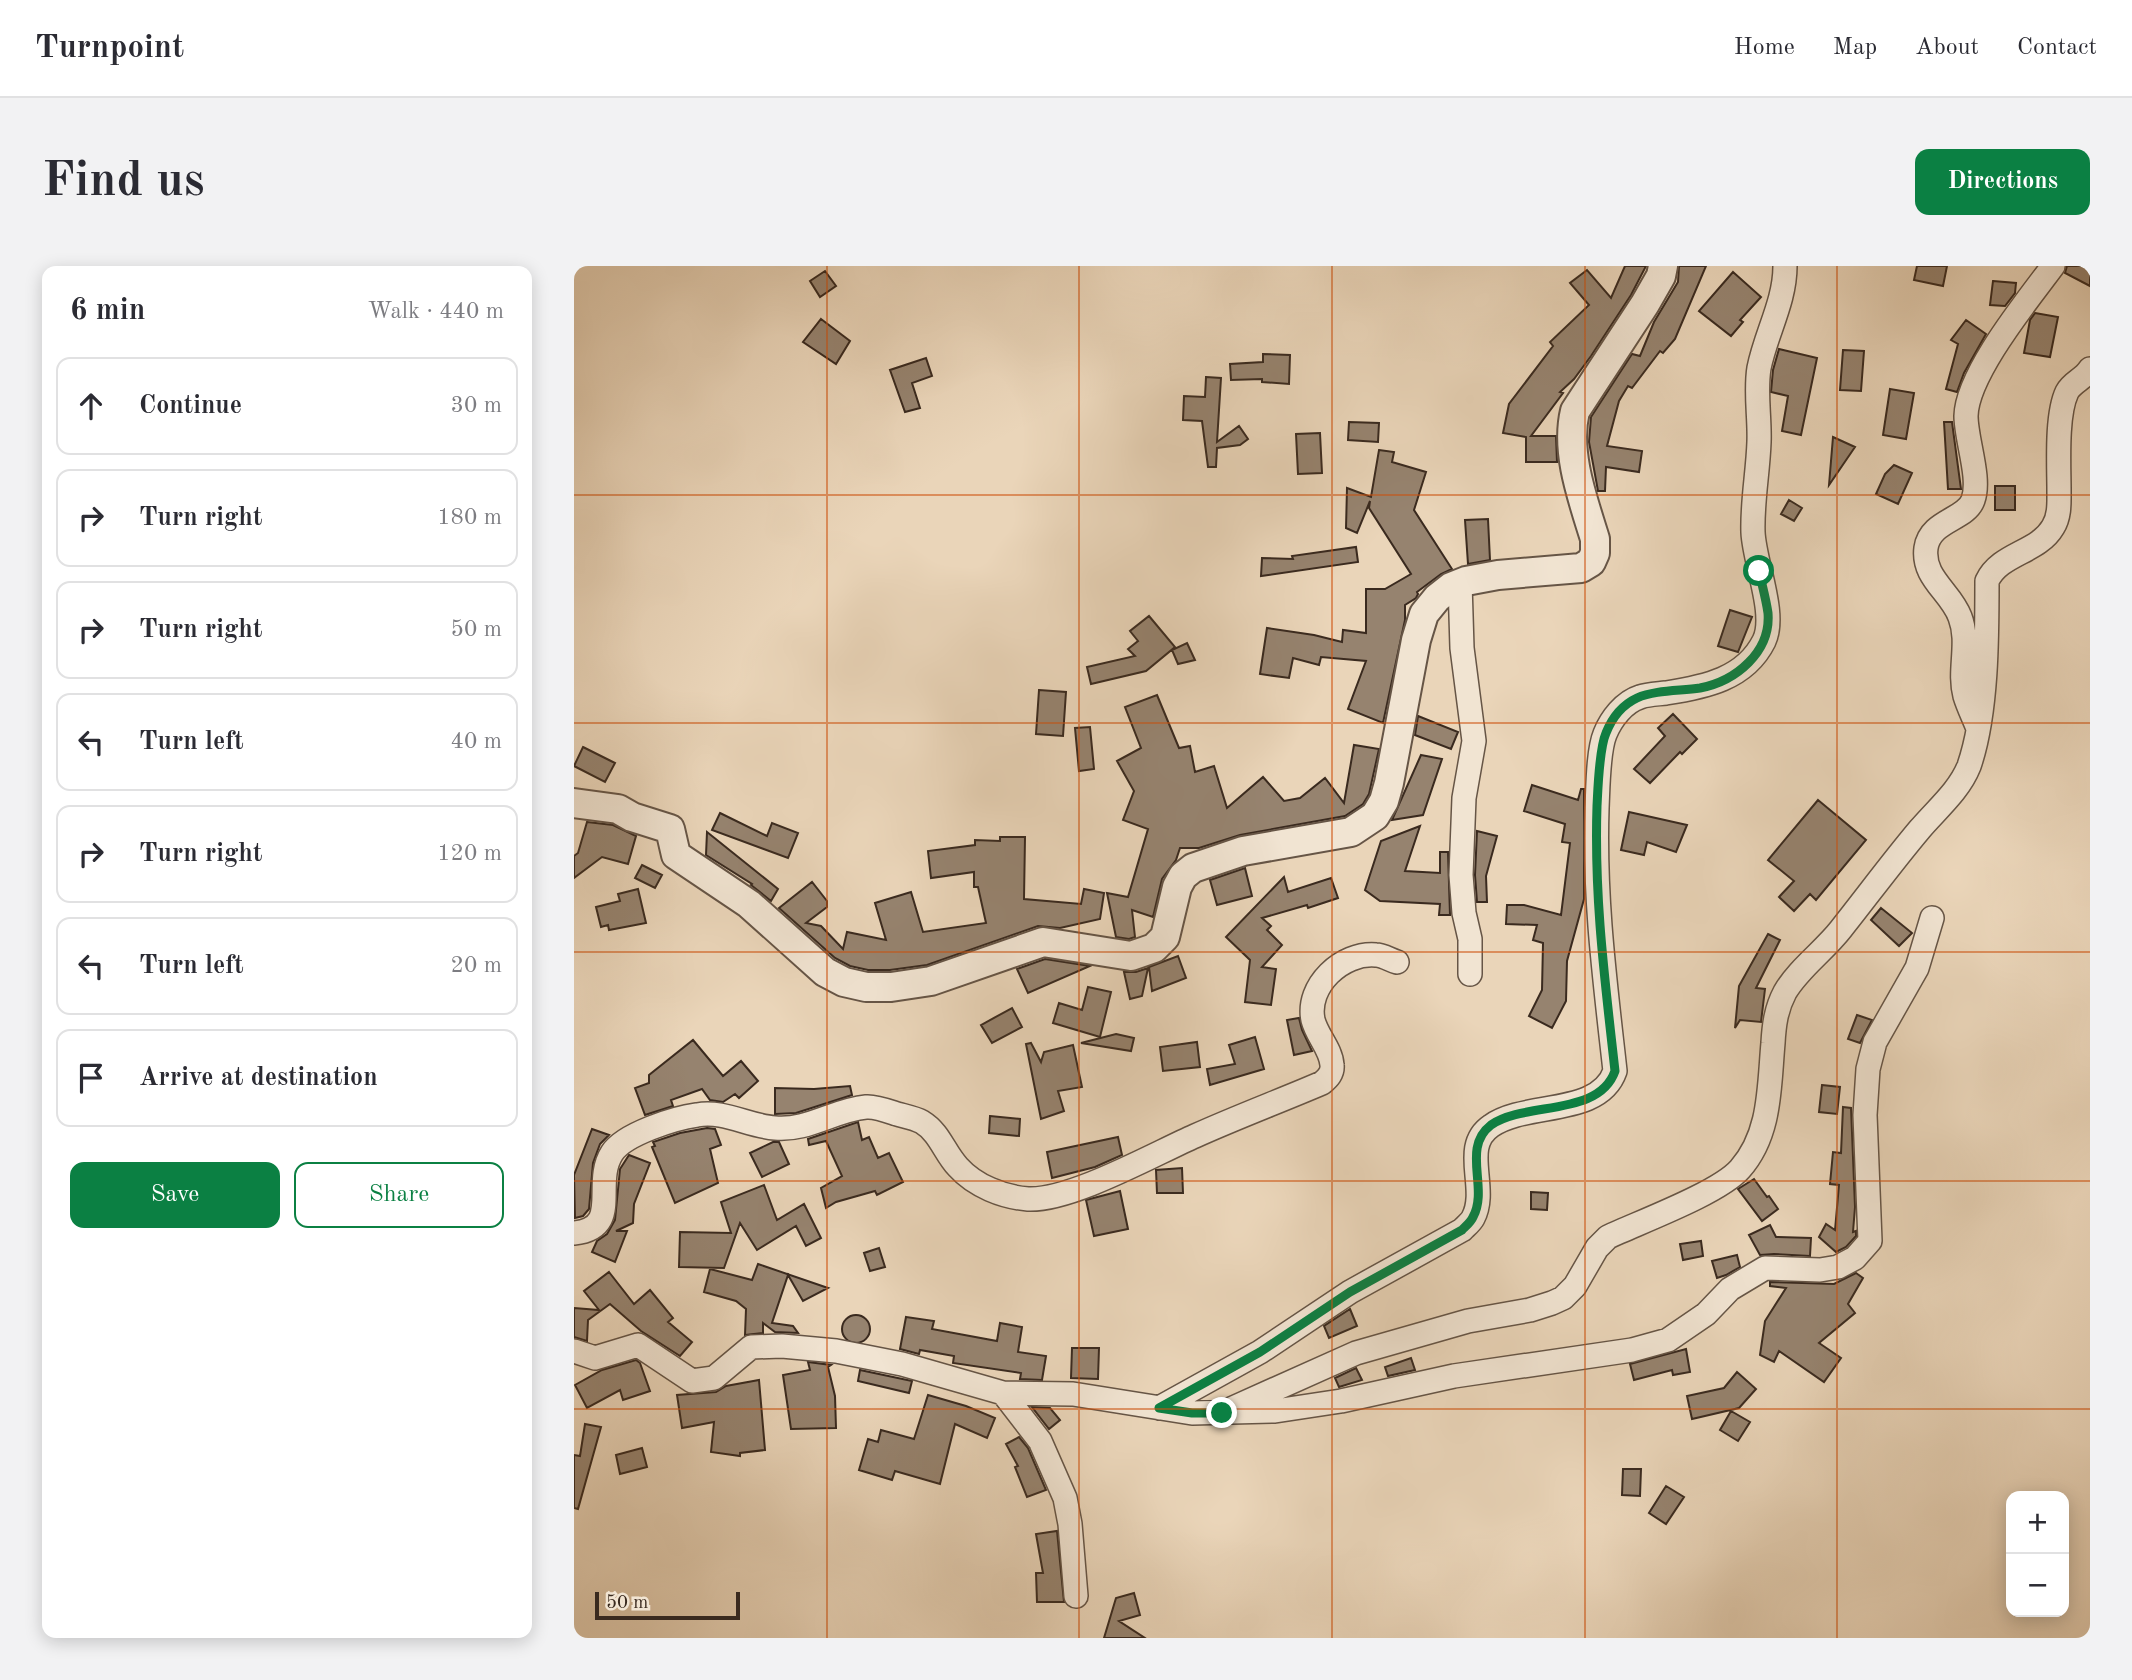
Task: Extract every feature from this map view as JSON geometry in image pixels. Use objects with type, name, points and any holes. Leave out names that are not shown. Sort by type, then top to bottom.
[{"type":"street","points":[[574,803],[618,809],[632,817],[670,829],[676,855],[749,904],[773,923],[805,956],[825,972],[845,982],[866,987],[891,987],[931,981],[1043,942],[1131,956],[1154,948],[1165,937],[1177,887],[1183,876],[1193,868],[1243,851],[1351,832],[1376,816],[1384,802],[1389,783],[1416,640],[1424,614],[1437,598],[1460,583],[1497,575],[1581,568],[1591,562],[1595,553],[1595,539],[1574,457],[1572,425],[1575,411],[1645,304],[1661,276],[1663,266]]},
{"type":"street","points":[[1159,1408],[1260,1352],[1350,1292],[1462,1230],[1473,1217],[1477,1202],[1476,1149],[1479,1138],[1489,1127],[1501,1119],[1585,1100],[1605,1089],[1612,1080],[1615,1071],[1599,929],[1596,856],[1598,787],[1604,736],[1625,705],[1639,697],[1704,687],[1737,673],[1756,655],[1766,637],[1768,614],[1753,534],[1759,437],[1759,368],[1783,293],[1785,266]]},
{"type":"street","points":[[1979,729],[1965,695],[1964,628],[1959,613],[1933,579],[1926,563],[1926,547],[1931,536],[1942,524],[1969,507],[1973,500],[1975,487],[1966,418],[1972,388],[1992,352],[2053,266]]},
{"type":"street","points":[[1222,1413],[1356,1353],[1468,1321],[1530,1310],[1563,1298],[1575,1286],[1597,1248],[1608,1237],[1707,1192],[1738,1172],[1756,1146],[1767,1112],[1775,1016],[1785,992],[1840,930],[1922,826],[1956,790],[1968,768],[1979,729],[1987,581],[1991,572],[2007,559],[2043,538],[2053,527],[2058,515],[2059,440],[2063,408],[2067,392],[2086,376],[2090,369]]},
{"type":"street","points":[[1460,583],[1462,648],[1474,741],[1464,798],[1461,874],[1464,913],[1470,939],[1470,974]]},
{"type":"street","points":[[574,1351],[595,1358],[638,1345],[691,1381],[714,1378],[751,1347],[782,1346],[836,1351],[902,1364],[1003,1393],[1073,1394],[1192,1413],[1222,1413],[1306,1407],[1454,1376],[1632,1350],[1668,1340],[1706,1314],[1730,1289],[1765,1268],[1820,1270],[1838,1267],[1855,1258],[1870,1241],[1864,1115],[1868,1069],[1875,1042],[1917,968],[1932,918]]},
{"type":"street","points":[[574,1233],[587,1231],[598,1225],[603,1214],[603,1179],[611,1153],[625,1140],[698,1114],[722,1115],[773,1128],[797,1128],[841,1112],[869,1106],[921,1121],[939,1138],[957,1167],[975,1181],[998,1193],[1027,1199],[1050,1198],[1322,1083],[1330,1075],[1332,1066],[1314,1023],[1312,1009],[1317,989],[1329,973],[1357,957],[1377,955],[1397,962]]},
{"type":"street","points":[[1003,1393],[1040,1441],[1065,1498],[1076,1596]]},
{"type":"building","points":[[1625,266],[1646,266],[1631,295],[1591,356],[1574,379],[1560,392],[1563,393],[1531,436],[1556,436],[1557,462],[1526,462],[1526,437],[1503,433],[1509,404],[1553,346],[1550,342],[1589,305],[1570,283],[1587,270],[1611,298]]},
{"type":"building","points":[[1679,266],[1706,266],[1675,339],[1663,353],[1660,351],[1632,388],[1628,386],[1619,401],[1607,446],[1642,451],[1639,472],[1606,467],[1605,491],[1598,491],[1589,442],[1591,417],[1632,354],[1640,356],[1654,322],[1678,282]]},
{"type":"building","points":[[1917,266],[1947,266],[1943,286],[1914,280]]},
{"type":"building","points":[[2067,266],[2090,266],[2090,286],[2065,273]]},
{"type":"building","points":[[825,271],[836,286],[820,297],[810,281]]},
{"type":"building","points":[[1733,272],[1761,297],[1740,320],[1743,322],[1731,336],[1699,311]]},
{"type":"building","points":[[1993,281],[2016,283],[2015,293],[2005,306],[1990,305]]},
{"type":"building","points":[[2035,313],[2058,317],[2050,357],[2024,353],[2030,320]]},
{"type":"building","points":[[821,319],[850,341],[836,364],[803,342]]},
{"type":"building","points":[[1966,320],[1986,334],[1964,373],[1957,392],[1946,389],[1958,344],[1951,340]]},
{"type":"building","points":[[1779,349],[1817,358],[1801,435],[1782,431],[1788,396],[1771,392]]},
{"type":"building","points":[[1843,350],[1864,351],[1861,391],[1840,390]]},
{"type":"building","points":[[1263,354],[1290,355],[1289,384],[1262,382],[1262,379],[1231,380],[1230,364],[1263,362]]},
{"type":"building","points":[[926,358],[932,376],[912,383],[920,408],[905,412],[890,370]]},
{"type":"building","points":[[1206,377],[1221,378],[1217,442],[1239,426],[1248,439],[1240,445],[1217,448],[1216,467],[1208,467],[1202,421],[1183,420],[1184,396],[1205,397]]},
{"type":"building","points":[[1890,389],[1914,393],[1906,439],[1883,435]]},
{"type":"building","points":[[1349,422],[1379,423],[1378,442],[1348,440]]},
{"type":"building","points":[[1944,422],[1952,422],[1961,489],[1948,489]]},
{"type":"building","points":[[1320,433],[1322,473],[1298,474],[1296,434]]},
{"type":"building","points":[[1833,437],[1855,447],[1829,485]]},
{"type":"building","points":[[1379,450],[1394,452],[1392,462],[1426,472],[1414,510],[1452,569],[1417,592],[1416,598],[1405,605],[1405,620],[1383,723],[1348,709],[1366,661],[1321,657],[1319,665],[1293,658],[1289,678],[1260,674],[1267,628],[1342,642],[1343,630],[1366,633],[1366,589],[1385,589],[1411,574],[1369,508],[1370,501],[1357,533],[1346,528],[1347,488],[1371,497]]},
{"type":"building","points":[[1894,465],[1912,473],[1898,504],[1876,494],[1885,474]]},
{"type":"building","points":[[1995,486],[2015,486],[2015,510],[1995,510]]},
{"type":"building","points":[[1789,500],[1802,508],[1794,521],[1781,514]]},
{"type":"building","points":[[1488,519],[1490,560],[1468,564],[1465,520]]},
{"type":"building","points":[[1356,547],[1358,562],[1261,576],[1262,558],[1293,559],[1292,556]]},
{"type":"building","points":[[1730,610],[1752,617],[1738,652],[1718,646]]},
{"type":"building","points":[[1149,616],[1175,647],[1146,671],[1091,684],[1087,667],[1135,656],[1128,649],[1138,641],[1130,631]]},
{"type":"building","points":[[1187,643],[1195,660],[1178,664],[1172,650]]},
{"type":"building","points":[[1039,690],[1066,692],[1063,736],[1036,734]]},
{"type":"building","points":[[1157,695],[1179,748],[1190,746],[1195,772],[1214,766],[1227,808],[1263,777],[1284,801],[1300,798],[1325,778],[1344,803],[1354,745],[1379,749],[1369,794],[1363,804],[1345,816],[1240,835],[1199,848],[1180,848],[1176,860],[1162,879],[1153,917],[1132,910],[1135,937],[1129,939],[1116,937],[1107,893],[1128,897],[1148,829],[1123,820],[1134,791],[1117,761],[1141,748],[1125,707]]},
{"type":"building","points":[[1673,714],[1697,739],[1682,754],[1680,752],[1650,783],[1634,769],[1665,736],[1658,728]]},
{"type":"building","points":[[1418,716],[1458,732],[1451,749],[1415,735]]},
{"type":"building","points":[[1090,727],[1094,769],[1079,771],[1075,728]]},
{"type":"building","points":[[583,747],[615,763],[605,782],[574,766]]},
{"type":"building","points":[[1421,755],[1442,759],[1423,815],[1392,820]]},
{"type":"building","points":[[1532,785],[1578,800],[1581,789],[1584,789],[1584,899],[1567,961],[1566,1001],[1552,1028],[1529,1016],[1542,990],[1543,943],[1533,940],[1537,925],[1506,924],[1507,905],[1524,905],[1561,915],[1570,843],[1562,842],[1565,824],[1524,811]]},
{"type":"building","points":[[1818,800],[1866,840],[1816,900],[1810,894],[1794,911],[1779,897],[1794,881],[1768,860]]},
{"type":"building","points":[[1629,812],[1687,825],[1676,852],[1647,842],[1644,855],[1621,850]]},
{"type":"building","points":[[720,813],[767,836],[772,823],[798,833],[788,858],[712,830]]},
{"type":"building","points":[[587,822],[613,825],[636,836],[628,864],[602,857],[574,878],[574,856],[578,853]]},
{"type":"building","points":[[1420,826],[1405,871],[1440,873],[1440,852],[1448,852],[1450,915],[1439,915],[1440,904],[1380,901],[1365,890],[1381,841]]},
{"type":"building","points":[[1477,831],[1497,836],[1486,876],[1487,902],[1477,902]]},
{"type":"building","points":[[707,832],[778,889],[771,901],[752,884],[706,855]]},
{"type":"building","points":[[1000,837],[1025,837],[1024,899],[1081,904],[1084,889],[1104,893],[1100,919],[1060,928],[1038,926],[927,965],[868,970],[850,966],[835,958],[779,908],[812,882],[827,901],[827,907],[806,923],[821,926],[843,949],[847,932],[886,940],[875,903],[911,892],[923,932],[986,923],[978,887],[974,887],[974,872],[931,878],[928,851],[975,845],[975,840],[1000,841]]},
{"type":"building","points":[[642,865],[662,875],[655,888],[635,878]]},
{"type":"building","points":[[1245,868],[1252,896],[1217,905],[1210,880]]},
{"type":"building","points":[[1284,877],[1288,892],[1331,878],[1338,898],[1262,918],[1271,926],[1267,930],[1282,945],[1262,967],[1276,969],[1271,1005],[1245,1002],[1250,960],[1226,937]]},
{"type":"building","points":[[638,889],[646,923],[609,930],[608,925],[601,927],[596,907],[620,901],[618,894]]},
{"type":"building","points":[[1881,908],[1912,933],[1899,946],[1871,920]]},
{"type":"building","points":[[1768,934],[1780,940],[1756,988],[1765,989],[1761,1022],[1740,1020],[1735,1028],[1739,986]]},
{"type":"building","points":[[1178,956],[1186,978],[1152,991],[1149,967]]},
{"type":"building","points":[[1045,959],[1090,966],[1028,993],[1017,969]]},
{"type":"building","points":[[1148,968],[1142,996],[1130,999],[1124,972]]},
{"type":"building","points":[[1088,987],[1111,992],[1100,1037],[1053,1023],[1059,1003],[1082,1010]]},
{"type":"building","points":[[1012,1008],[1022,1027],[992,1043],[981,1025]]},
{"type":"building","points":[[1857,1015],[1872,1020],[1860,1043],[1848,1039]]},
{"type":"building","points":[[1299,1018],[1312,1051],[1294,1055],[1287,1020]]},
{"type":"building","points":[[1116,1034],[1134,1038],[1131,1051],[1081,1043]]},
{"type":"building","points":[[1255,1037],[1264,1069],[1210,1085],[1207,1069],[1235,1064],[1229,1045]]},
{"type":"building","points":[[693,1040],[723,1076],[741,1061],[758,1081],[739,1098],[735,1094],[723,1102],[710,1100],[702,1089],[671,1100],[673,1106],[645,1115],[635,1088],[649,1083],[649,1075]]},
{"type":"building","points":[[1197,1042],[1200,1067],[1163,1071],[1160,1047]]},
{"type":"building","points":[[1031,1043],[1041,1062],[1044,1052],[1073,1045],[1082,1087],[1058,1091],[1064,1111],[1041,1119],[1026,1044]]},
{"type":"building","points":[[1822,1085],[1840,1087],[1837,1114],[1819,1112]]},
{"type":"building","points":[[850,1086],[852,1095],[796,1113],[775,1114],[775,1088]]},
{"type":"building","points":[[1843,1107],[1851,1108],[1855,1207],[1853,1232],[1856,1231],[1856,1236],[1846,1247],[1836,1252],[1819,1237],[1826,1224],[1835,1230],[1839,1185],[1830,1184],[1833,1152],[1841,1153]]},
{"type":"building","points":[[990,1116],[1020,1119],[1019,1136],[989,1133]]},
{"type":"building","points":[[858,1122],[862,1140],[869,1137],[878,1158],[889,1153],[903,1182],[877,1195],[875,1191],[836,1202],[826,1208],[821,1188],[842,1176],[826,1141],[809,1145],[808,1139]]},
{"type":"building","points":[[707,1128],[715,1129],[721,1145],[710,1149],[718,1183],[675,1203],[652,1147],[655,1146],[653,1142]]},
{"type":"building","points":[[592,1129],[609,1135],[600,1144],[593,1163],[589,1209],[583,1216],[575,1218],[574,1175]]},
{"type":"building","points":[[1118,1137],[1122,1155],[1095,1167],[1052,1178],[1047,1152]]},
{"type":"building","points":[[773,1142],[779,1142],[789,1164],[762,1177],[750,1153]]},
{"type":"building","points":[[629,1155],[650,1163],[634,1204],[633,1223],[616,1231],[627,1231],[615,1262],[592,1252],[597,1241],[607,1234],[615,1220],[620,1169]]},
{"type":"building","points":[[1182,1168],[1183,1193],[1157,1193],[1156,1170]]},
{"type":"building","points":[[1754,1179],[1778,1209],[1762,1221],[1738,1189]]},
{"type":"building","points":[[764,1185],[777,1220],[804,1204],[821,1238],[806,1246],[796,1226],[757,1250],[740,1223],[724,1268],[679,1267],[680,1232],[731,1233],[721,1202]]},
{"type":"building","points":[[1120,1191],[1128,1229],[1094,1236],[1086,1200]]},
{"type":"building","points":[[1531,1192],[1548,1193],[1547,1210],[1531,1209]]},
{"type":"building","points":[[1770,1225],[1776,1237],[1811,1238],[1810,1256],[1760,1255],[1749,1235]]},
{"type":"building","points":[[1701,1241],[1703,1256],[1683,1260],[1680,1244]]},
{"type":"building","points":[[879,1248],[885,1267],[870,1271],[864,1253]]},
{"type":"building","points":[[1737,1255],[1740,1267],[1717,1278],[1712,1261]]},
{"type":"building","points":[[758,1264],[828,1288],[803,1301],[788,1275],[772,1323],[793,1326],[798,1333],[775,1332],[763,1323],[763,1333],[745,1335],[746,1309],[736,1301],[704,1292],[710,1269],[752,1280]]},
{"type":"building","points":[[609,1272],[634,1304],[650,1290],[673,1318],[668,1322],[692,1342],[680,1356],[641,1331],[610,1304],[588,1320],[587,1341],[574,1337],[574,1308],[599,1310],[584,1291]]},
{"type":"building","points":[[1856,1273],[1863,1278],[1848,1304],[1855,1313],[1819,1343],[1841,1358],[1824,1382],[1779,1351],[1774,1362],[1760,1355],[1765,1321],[1786,1288],[1770,1286],[1770,1282],[1834,1284]]},
{"type":"building","points":[[1350,1309],[1357,1326],[1329,1338],[1324,1326]]},
{"type":"building","points":[[856,1315],[866,1319],[870,1329],[866,1339],[856,1343],[846,1339],[842,1329],[846,1319]]},
{"type":"building","points":[[906,1317],[934,1321],[932,1329],[997,1341],[1000,1323],[1022,1327],[1018,1352],[1046,1356],[1042,1380],[1020,1379],[1021,1373],[953,1363],[954,1356],[920,1350],[919,1354],[900,1349]]},
{"type":"building","points":[[1072,1348],[1099,1348],[1098,1379],[1071,1378]]},
{"type":"building","points":[[1686,1349],[1690,1372],[1673,1375],[1672,1370],[1634,1380],[1630,1364]]},
{"type":"building","points":[[1411,1358],[1415,1370],[1388,1376],[1385,1367]]},
{"type":"building","points":[[636,1360],[640,1363],[650,1391],[623,1400],[620,1390],[587,1408],[575,1385],[602,1370]]},
{"type":"building","points":[[808,1362],[831,1365],[828,1367],[835,1396],[836,1428],[791,1429],[783,1375],[810,1370]]},
{"type":"building","points":[[1356,1368],[1362,1380],[1339,1387],[1335,1378]]},
{"type":"building","points":[[860,1370],[912,1381],[909,1393],[858,1381]]},
{"type":"building","points":[[1737,1372],[1756,1389],[1739,1408],[1692,1419],[1687,1396],[1724,1388]]},
{"type":"building","points":[[759,1380],[765,1450],[740,1453],[740,1456],[711,1452],[714,1422],[682,1428],[677,1395],[716,1392],[726,1386]]},
{"type":"building","points":[[928,1395],[995,1418],[987,1438],[955,1424],[940,1484],[895,1471],[892,1480],[859,1470],[868,1439],[878,1442],[881,1430],[914,1439]]},
{"type":"building","points":[[1032,1407],[1050,1408],[1060,1420],[1049,1429]]},
{"type":"building","points":[[1731,1411],[1750,1422],[1738,1441],[1720,1430]]},
{"type":"building","points":[[585,1424],[601,1427],[578,1509],[574,1508],[574,1455],[580,1456]]},
{"type":"building","points":[[1019,1437],[1028,1448],[1046,1490],[1027,1497],[1015,1467],[1018,1466],[1006,1444]]},
{"type":"building","points":[[642,1448],[647,1467],[620,1474],[616,1455]]},
{"type":"building","points":[[1623,1469],[1641,1469],[1640,1496],[1622,1495]]},
{"type":"building","points":[[1666,1486],[1684,1497],[1666,1524],[1649,1513]]},
{"type":"building","points":[[1057,1531],[1064,1602],[1037,1602],[1036,1573],[1043,1573],[1036,1534]]},
{"type":"building","points":[[1134,1593],[1140,1615],[1119,1621],[1145,1638],[1104,1638],[1116,1598]]},
{"type":"route","points":[[1222,1413],[1192,1413],[1159,1408],[1260,1352],[1350,1292],[1462,1230],[1473,1217],[1477,1202],[1476,1149],[1479,1138],[1489,1127],[1501,1119],[1585,1100],[1605,1089],[1612,1080],[1615,1071],[1599,929],[1596,856],[1598,787],[1604,736],[1625,705],[1639,697],[1704,687],[1737,673],[1756,655],[1766,637],[1768,614],[1759,571]]}]
